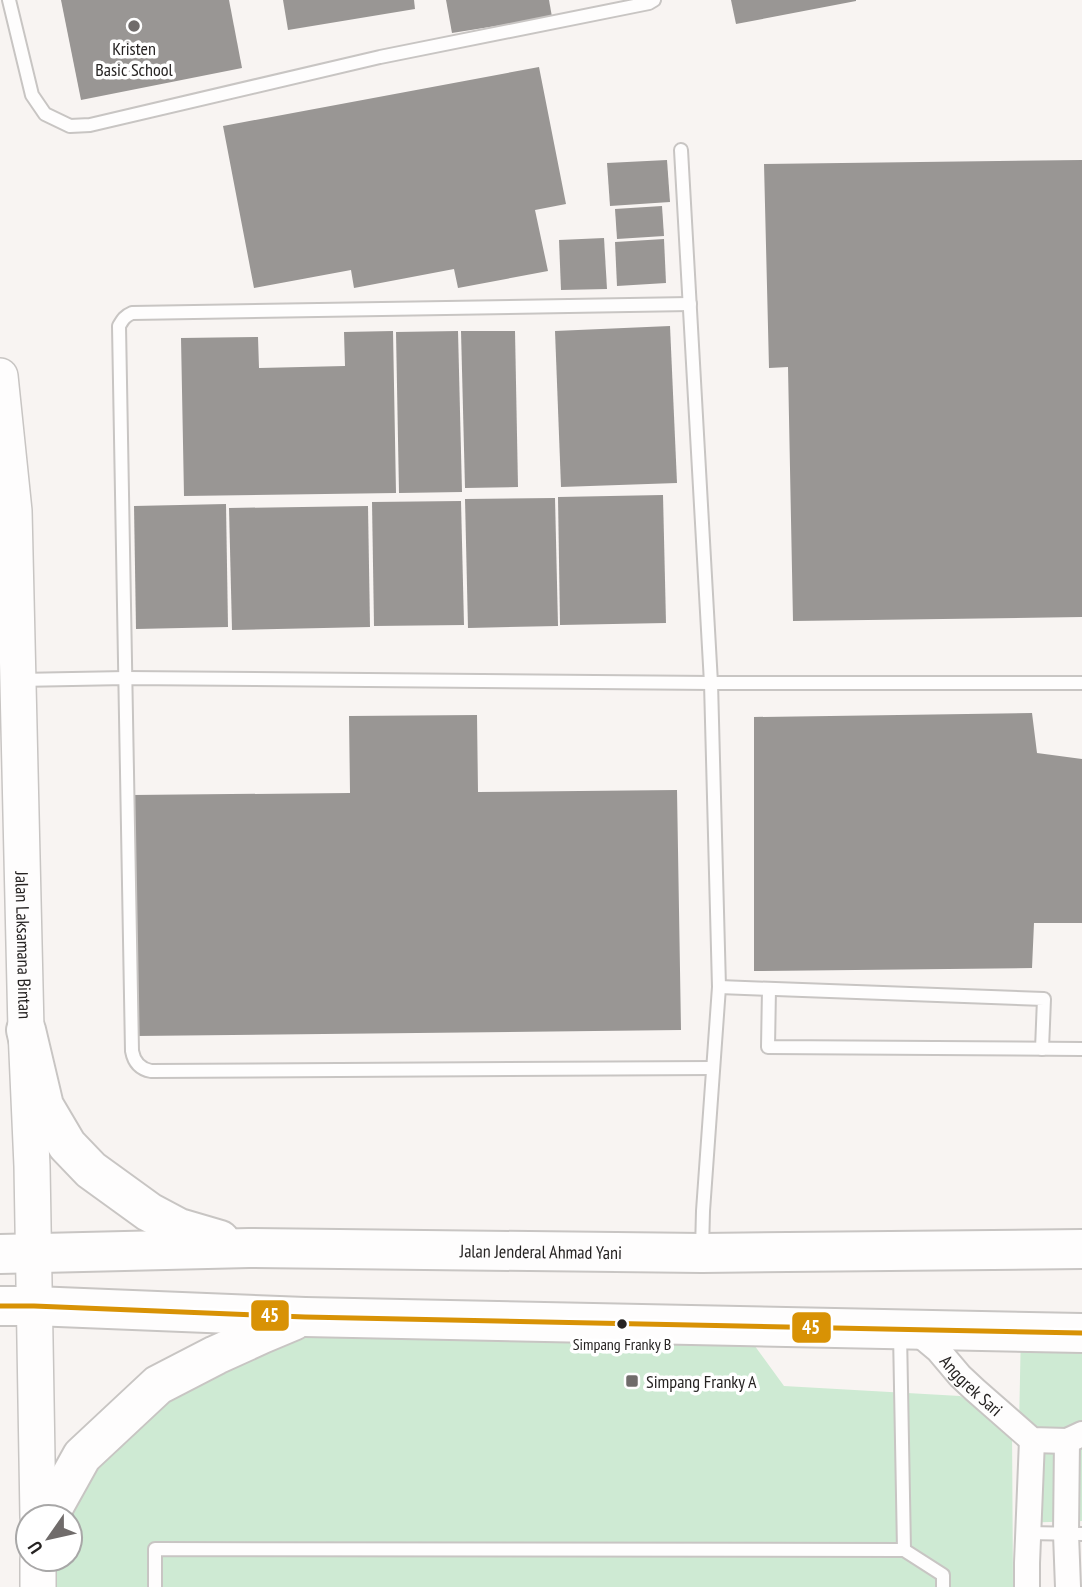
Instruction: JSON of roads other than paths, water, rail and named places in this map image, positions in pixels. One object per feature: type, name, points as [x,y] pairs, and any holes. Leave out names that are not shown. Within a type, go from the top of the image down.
[{"type":"highway","points":[[26,1030],[44,1106],[67,1145],[91,1170],[149,1212],[179,1228],[249,1248]]},
{"type":"highway","name":"Jalan Jenderal Ahmad Yani","points":[[17,1254],[249,1248],[702,1253],[1082,1249]]},
{"type":"highway","points":[[17,1306],[305,1317],[1082,1333]]},
{"type":"highway","points":[[56,1503],[82,1456],[158,1385],[216,1355],[305,1317]]},
{"type":"main road","name":"Jalan Laksamana Bintan","points":[[0,376],[18,680],[32,1166],[17,1254],[17,1306],[37,1503]]},
{"type":"street","name":"Anggrek Sari","points":[[907,1330],[938,1350],[975,1391],[1032,1440]]},
{"type":"street","points":[[1027,1587],[1032,1440],[1074,1437],[1074,1534],[1068,1587]]},
{"type":"lane","points":[[9,0],[32,95],[45,114],[70,126],[90,125],[380,57],[654,0]]},
{"type":"lane","points":[[681,150],[711,683],[719,987],[702,1253]]},
{"type":"lane","points":[[690,304],[127,315],[119,326],[132,1051],[137,1063],[144,1070],[713,1068]]},
{"type":"lane","points":[[18,680],[126,678],[1082,683]]},
{"type":"lane","points":[[719,987],[1044,999],[1042,1049]]},
{"type":"lane","points":[[769,989],[768,1047],[1082,1049]]},
{"type":"lane","points":[[904,1550],[907,1330]]},
{"type":"lane","points":[[1028,1533],[1074,1534]]},
{"type":"lane","points":[[155,1587],[155,1549],[904,1550],[943,1575],[943,1587]]},
{"type":"place","name":"Kristen Basic School","points":[[134,26]]},
{"type":"place","name":"Simpang Franky B","points":[[622,1324]]},
{"type":"place","name":"Simpang Franky A","points":[[632,1381]]}]
